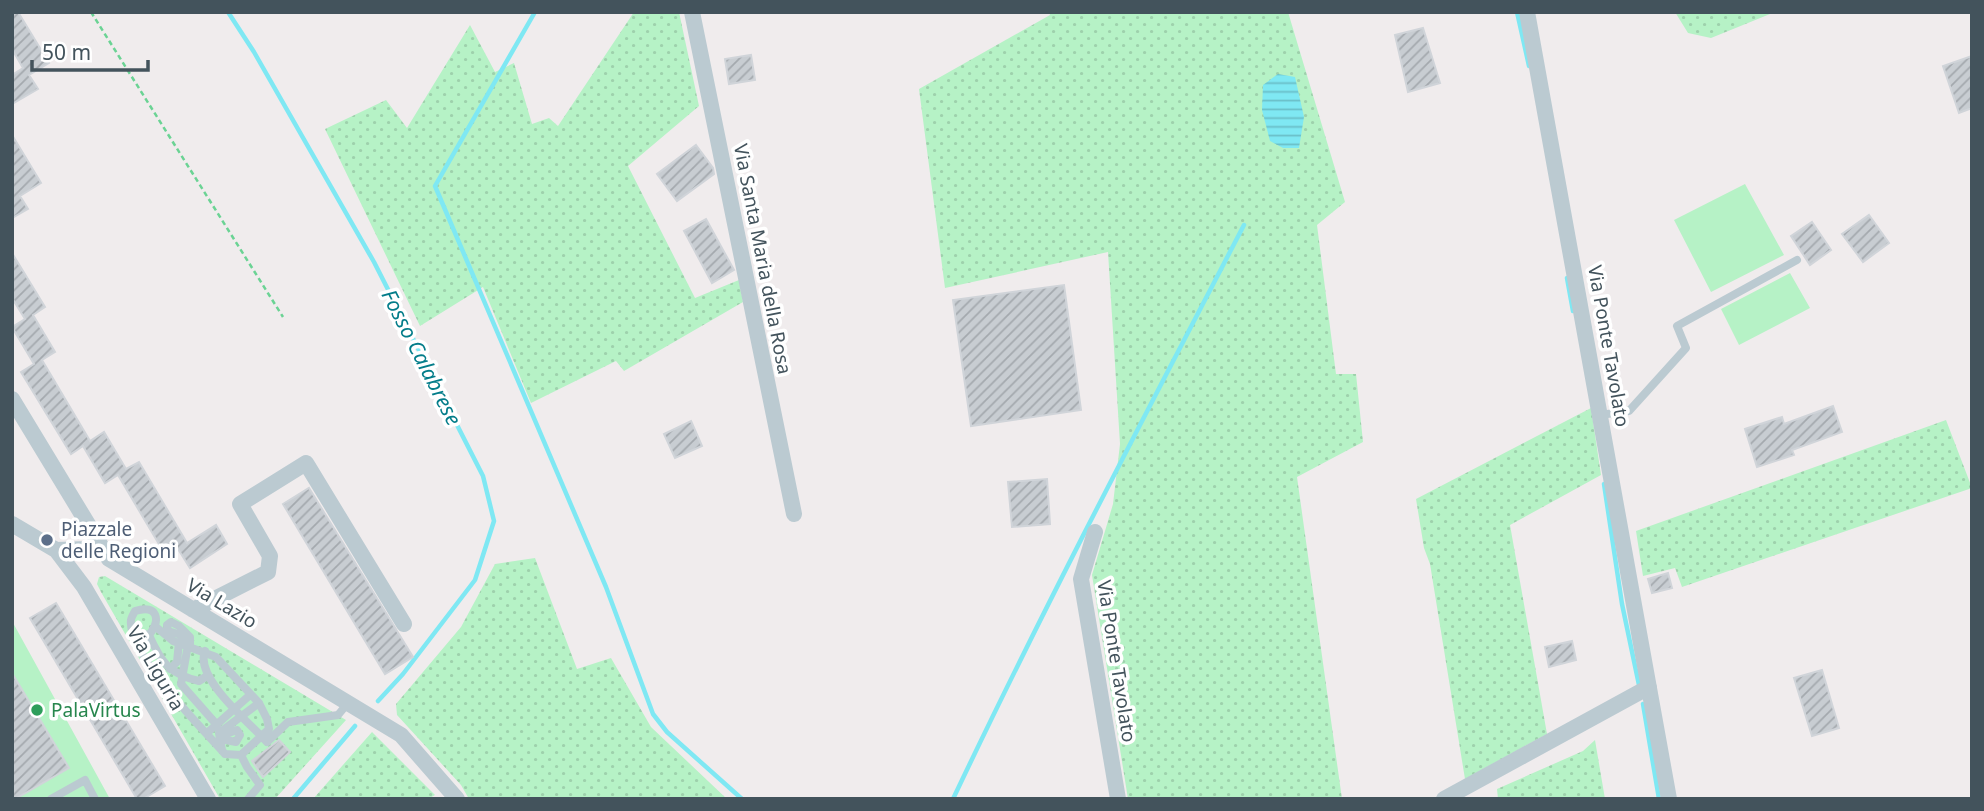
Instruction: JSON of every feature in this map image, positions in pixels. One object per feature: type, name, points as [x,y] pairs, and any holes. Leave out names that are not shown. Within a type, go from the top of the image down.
[{"type":"street","name":"Via Santa Maria della Rosa","points":[[692,12],[794,514]]},
{"type":"street","name":"Via Ponte Tavolato","points":[[1527,12],[1669,799]]},
{"type":"street","name":"Via Lazio","points":[[12,398],[93,545],[109,559],[401,735],[457,799]]},
{"type":"street","points":[[193,610],[268,572],[270,556],[240,504],[306,463],[404,624]]},
{"type":"street","points":[[12,524],[60,556],[93,545]]},
{"type":"street","name":"Via Ponte Tavolato","points":[[1095,532],[1081,579],[1118,799]]},
{"type":"street","name":"Via Liguria","points":[[60,556],[84,587],[208,799]]},
{"type":"street","points":[[1444,799],[1649,687]]},
{"type":"lane","points":[[1600,415],[1629,411],[1686,348],[1677,326],[1797,260]]},
{"type":"lane","points":[[132,632],[150,633],[216,657],[259,703],[267,719],[268,729],[242,755],[225,754],[159,679],[139,649],[132,632],[130,619],[135,611],[145,608],[152,611],[157,618],[150,633],[139,649]]},
{"type":"lane","points":[[150,633],[158,654],[170,669],[183,677],[199,681],[207,676]]},
{"type":"lane","points":[[170,669],[177,662],[183,644]]},
{"type":"lane","points":[[183,644],[181,684],[220,730],[222,750]]},
{"type":"lane","points":[[205,651],[202,658],[207,676],[267,743],[288,722],[338,715],[348,703]]},
{"type":"lane","points":[[207,733],[220,730],[250,695]]},
{"type":"lane","points":[[237,712],[259,703]]},
{"type":"lane","points":[[242,755],[260,785],[248,799]]},
{"type":"lane","points":[[51,799],[85,780],[95,799]]},
{"type":"path","points":[[91,12],[283,317]]},
{"type":"green space","points":[[634,12],[679,12],[699,106],[628,166],[695,298],[739,280],[743,302],[624,371],[616,361],[531,403],[483,287],[420,326],[325,129],[386,100],[407,128],[470,25],[495,72],[514,63],[532,124],[549,118],[558,126]]},
{"type":"green space","points":[[1049,12],[1288,12],[1345,202],[1317,225],[1336,374],[1356,374],[1363,442],[1297,477],[1342,799],[1128,799],[1092,575],[1113,504],[1120,444],[1108,252],[945,288],[919,89],[1050,15]]},
{"type":"green space","points":[[1675,12],[1775,12],[1711,38],[1688,33]]},
{"type":"green space","points":[[1745,184],[1784,255],[1711,292],[1674,220]]},
{"type":"green space","points":[[1790,273],[1810,308],[1739,345],[1721,309]]},
{"type":"green space","points":[[1591,408],[1601,475],[1510,525],[1547,734],[1465,779],[1430,564],[1424,548],[1416,499]]},
{"type":"green space","points":[[1946,420],[1972,488],[1682,587],[1675,568],[1643,576],[1636,531]]},
{"type":"green space","points":[[535,558],[577,669],[611,658],[651,727],[727,799],[469,799],[461,785],[397,715],[396,704],[461,627],[495,564]]},
{"type":"green space","points":[[105,576],[346,720],[275,799],[220,799],[101,592],[97,584],[99,577]]},
{"type":"green space","name":"PalaVirtus","points":[[12,621],[110,799],[12,799]]},
{"type":"green space","points":[[372,732],[435,795],[428,799],[313,799]]},
{"type":"green space","points":[[1595,740],[1605,799],[1498,799],[1497,789],[1583,751]]},
{"type":"water","points":[[1278,74],[1295,77],[1304,117],[1299,148],[1283,148],[1270,141],[1262,110],[1263,85]]},
{"type":"building","points":[[12,12],[18,12],[49,63],[29,75],[38,89],[12,104],[12,75],[23,68],[12,49]]},
{"type":"building","points":[[1423,28],[1440,83],[1408,92],[1395,35]]},
{"type":"building","points":[[751,55],[755,80],[729,84],[725,59]]},
{"type":"building","points":[[1972,56],[1972,108],[1959,113],[1943,66]]},
{"type":"building","points":[[12,135],[41,183],[20,196],[28,209],[12,218]]},
{"type":"building","points":[[696,145],[713,168],[714,174],[677,201],[657,174]]},
{"type":"building","points":[[1869,215],[1889,243],[1863,262],[1842,234]]},
{"type":"building","points":[[706,219],[734,270],[712,283],[684,231]]},
{"type":"building","points":[[1812,222],[1831,250],[1810,265],[1791,236]]},
{"type":"building","points":[[12,253],[45,307],[33,315],[55,352],[42,360],[90,441],[104,432],[126,469],[139,462],[187,543],[216,525],[227,544],[190,568],[178,549],[166,556],[118,475],[105,483],[83,446],[71,454],[21,372],[34,364],[12,327],[25,319],[12,298]]},
{"type":"building","points":[[1064,285],[1081,410],[971,426],[953,300]]},
{"type":"building","points":[[1833,406],[1842,432],[1792,450],[1794,455],[1757,467],[1745,429],[1782,417],[1784,424]]},
{"type":"building","points":[[691,421],[702,446],[675,458],[664,434]]},
{"type":"building","points":[[1047,479],[1050,524],[1012,527],[1008,482]]},
{"type":"building","points":[[309,488],[413,657],[385,674],[283,504]]},
{"type":"building","points":[[1668,573],[1672,588],[1652,593],[1648,579]]},
{"type":"building","points":[[56,603],[165,786],[143,799],[137,799],[30,618]]},
{"type":"building","points":[[1572,641],[1576,660],[1549,667],[1545,647]]},
{"type":"building","points":[[1822,670],[1839,728],[1812,736],[1794,678]]},
{"type":"building","points":[[12,673],[69,768],[15,799],[12,799]]},
{"type":"building","points":[[279,740],[290,752],[263,777],[252,761]]},
{"type":"waterway","name":"Fosso Calabrese","points":[[228,12],[254,52],[374,262],[483,476],[494,521],[475,580],[403,674],[378,701]]},
{"type":"waterway","points":[[535,12],[435,186],[606,587],[653,714],[667,732],[742,799]]},
{"type":"waterway","points":[[1517,12],[1529,66]]},
{"type":"waterway","points":[[953,799],[1059,582],[1244,225]]},
{"type":"waterway","points":[[1567,278],[1573,311]]},
{"type":"waterway","points":[[1604,484],[1622,604],[1639,685]]},
{"type":"waterway","points":[[1643,704],[1659,799]]},
{"type":"waterway","name":"Fosso Calabrese","points":[[293,799],[355,726]]},
{"type":"place","name":"Piazzale delle Regioni","points":[[47,540]]},
{"type":"place","name":"PalaVirtus","points":[[37,710]]}]
